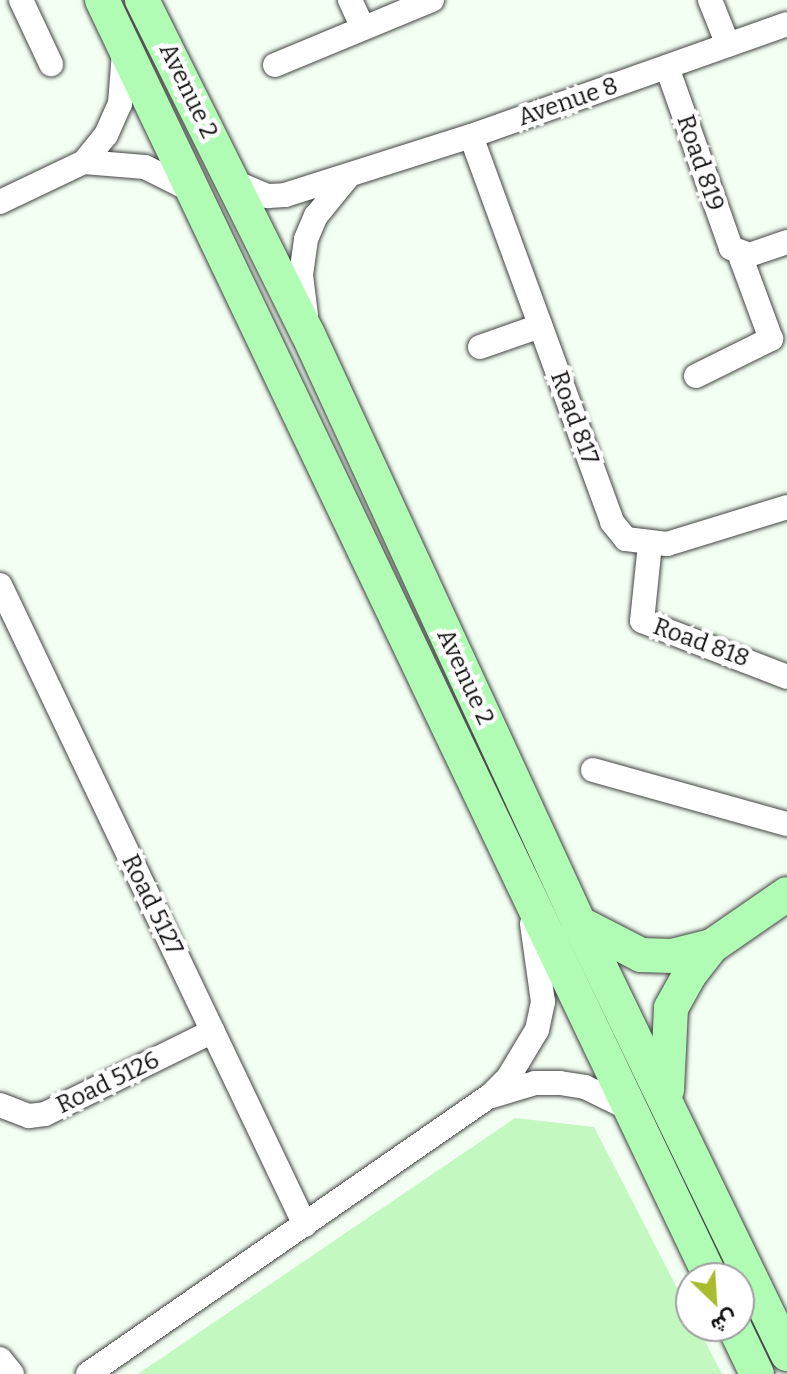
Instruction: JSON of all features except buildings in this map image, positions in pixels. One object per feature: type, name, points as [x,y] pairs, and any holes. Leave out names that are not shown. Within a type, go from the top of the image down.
[{"type":"main road","name":"Avenue 2","points":[[102,0],[199,194],[703,1262]]},
{"type":"main road","name":"Avenue 2","points":[[142,0],[308,334],[579,923],[667,1099],[787,1354]]},
{"type":"main road","points":[[579,923],[641,955],[672,956],[712,946],[787,894]]},
{"type":"main road","points":[[667,1099],[671,1008],[712,946]]},
{"type":"main road","points":[[742,1342],[757,1374]]},
{"type":"street","points":[[21,0],[51,64]]},
{"type":"street","points":[[350,0],[363,28]]},
{"type":"street","points":[[275,65],[432,0]]},
{"type":"street","points":[[710,0],[728,45]]},
{"type":"street","name":"Avenue 8","points":[[232,181],[268,196],[285,195],[349,177],[787,24]]},
{"type":"street","points":[[0,202],[84,162],[106,135],[120,104],[126,71],[123,37]]},
{"type":"street","name":"Road 819","points":[[667,67],[726,238],[740,255],[771,339],[696,376]]},
{"type":"street","name":"Road 817","points":[[471,136],[612,522],[626,539],[650,544]]},
{"type":"street","points":[[84,162],[145,167],[199,194]]},
{"type":"street","points":[[308,334],[301,275],[306,239],[316,216],[349,177]]},
{"type":"street","points":[[740,255],[787,242]]},
{"type":"street","points":[[480,347],[540,326]]},
{"type":"street","points":[[650,544],[787,507]]},
{"type":"street","name":"Road 818","points":[[650,544],[642,621],[787,677]]},
{"type":"street","name":"Road 5127","points":[[0,585],[305,1225]]},
{"type":"street","points":[[593,770],[787,824]]},
{"type":"street","points":[[88,1374],[490,1096],[525,1056],[543,1002],[523,883]]},
{"type":"street","name":"Road 5126","points":[[0,1105],[29,1116],[45,1114],[213,1031]]},
{"type":"street","points":[[490,1096],[535,1083],[560,1083],[609,1096],[630,1109]]},
{"type":"street","points":[[0,1359],[12,1374]]},
{"type":"sand","points":[[515,1118],[594,1127],[675,1284],[675,1342],[705,1342],[722,1374],[138,1374]]}]
